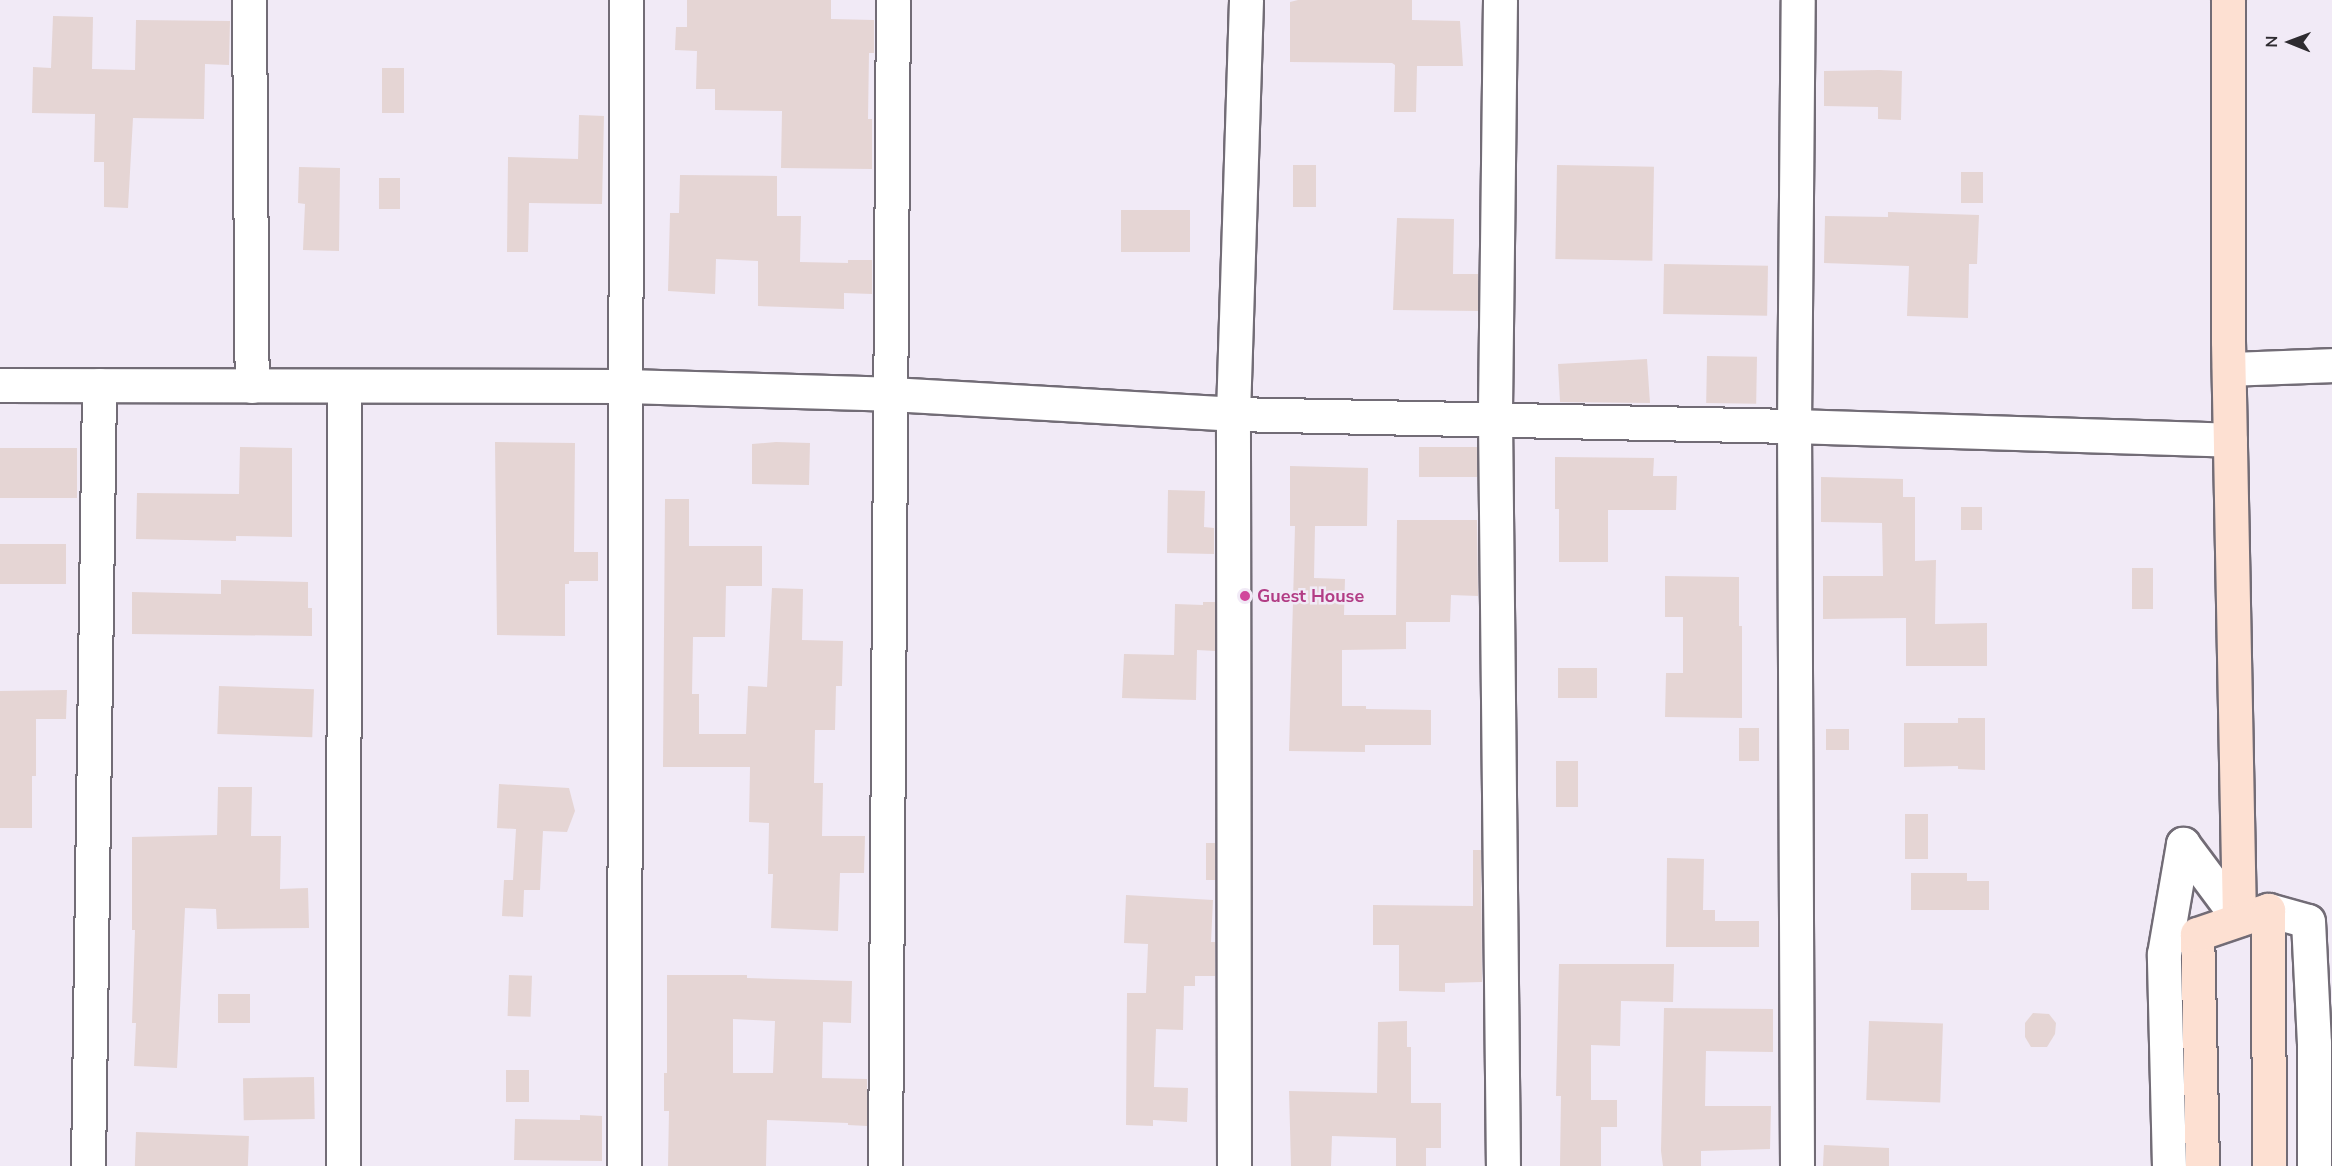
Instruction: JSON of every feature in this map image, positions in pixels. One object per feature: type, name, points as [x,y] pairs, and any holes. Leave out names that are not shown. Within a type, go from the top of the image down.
[{"type":"main road","points":[[2228,0],[2230,440],[2269,1166]]},
{"type":"main road","points":[[2202,1166],[2197,934],[2254,915]]},
{"type":"street","points":[[249,0],[252,386]]},
{"type":"street","points":[[624,1166],[626,0]]},
{"type":"street","points":[[885,1166],[893,0]]},
{"type":"street","points":[[1234,1166],[1233,414],[1246,0]]},
{"type":"street","points":[[1500,0],[1495,418],[1503,1166]]},
{"type":"street","points":[[1797,1166],[1794,426],[1798,0]]},
{"type":"street","points":[[2229,369],[2332,365]]},
{"type":"street","points":[[0,385],[626,386],[890,394],[1233,414],[1495,418],[2230,440]]},
{"type":"street","points":[[88,1166],[99,385]]},
{"type":"street","points":[[343,1166],[344,387]]},
{"type":"street","points":[[2169,1166],[2164,954],[2183,844],[2254,915],[2308,921],[2323,1044],[2314,1166]]},
{"type":"building","points":[[687,0],[831,0],[831,19],[874,20],[874,53],[869,53],[868,119],[872,119],[872,169],[781,168],[782,111],[715,110],[715,89],[696,89],[697,51],[675,50],[676,27],[687,27]]},
{"type":"building","points":[[1298,0],[1412,0],[1412,20],[1460,21],[1463,66],[1417,66],[1416,112],[1394,112],[1395,65],[1392,63],[1290,62],[1290,2]]},
{"type":"building","points":[[53,16],[93,17],[92,69],[135,70],[136,20],[230,21],[229,65],[205,64],[204,119],[133,118],[128,208],[104,207],[104,162],[94,162],[95,114],[32,113],[33,67],[51,68]]},
{"type":"building","points":[[382,68],[404,68],[404,113],[382,113]]},
{"type":"building","points":[[1824,71],[1902,71],[1901,120],[1878,119],[1878,107],[1824,106]]},
{"type":"building","points":[[579,115],[604,116],[602,204],[529,203],[528,252],[507,252],[508,157],[578,159]]},
{"type":"building","points":[[1293,165],[1316,165],[1316,207],[1293,207]]},
{"type":"building","points":[[1557,165],[1654,167],[1652,261],[1555,259]]},
{"type":"building","points":[[299,167],[340,168],[339,251],[303,250],[305,204],[298,203]]},
{"type":"building","points":[[1961,172],[1983,172],[1983,203],[1961,203]]},
{"type":"building","points":[[680,175],[777,176],[777,216],[801,216],[800,262],[848,263],[848,260],[872,260],[872,294],[844,293],[844,309],[758,306],[758,261],[716,259],[715,294],[668,291],[670,213],[679,213]]},
{"type":"building","points":[[379,178],[400,178],[400,209],[379,209]]},
{"type":"building","points":[[1121,210],[1190,210],[1190,252],[1121,252]]},
{"type":"building","points":[[1888,212],[1979,215],[1977,264],[1969,264],[1968,318],[1907,316],[1909,266],[1824,263],[1825,216],[1888,217]]},
{"type":"building","points":[[1397,218],[1454,219],[1453,274],[1478,274],[1478,311],[1393,310]]},
{"type":"building","points":[[1664,264],[1768,266],[1767,316],[1663,314]]},
{"type":"building","points":[[1707,356],[1757,357],[1756,404],[1706,403]]},
{"type":"building","points":[[1647,359],[1650,403],[1560,402],[1558,364]]},
{"type":"building","points":[[495,442],[575,443],[574,552],[598,552],[598,581],[569,581],[569,584],[565,584],[565,636],[497,635]]},
{"type":"building","points":[[810,443],[809,485],[752,484],[752,444]]},
{"type":"building","points":[[240,447],[292,448],[292,537],[236,536],[236,541],[136,539],[137,493],[239,494]]},
{"type":"building","points":[[1419,447],[1477,447],[1477,477],[1419,477]]},
{"type":"building","points":[[0,448],[77,448],[77,498],[0,498]]},
{"type":"building","points":[[1555,457],[1654,458],[1653,476],[1677,476],[1676,510],[1608,510],[1608,562],[1559,562],[1559,509],[1555,509]]},
{"type":"building","points":[[1290,466],[1368,468],[1367,526],[1315,526],[1314,578],[1345,579],[1344,615],[1396,615],[1397,520],[1477,520],[1478,596],[1451,595],[1450,622],[1406,622],[1406,649],[1342,650],[1342,706],[1366,706],[1366,709],[1431,710],[1431,745],[1365,745],[1365,752],[1289,751],[1295,526],[1290,526]]},
{"type":"building","points":[[1821,477],[1903,479],[1903,497],[1915,497],[1915,561],[1936,560],[1935,624],[1987,623],[1987,666],[1906,666],[1906,618],[1823,619],[1823,576],[1883,576],[1882,523],[1821,522]]},
{"type":"building","points":[[1168,490],[1205,491],[1204,527],[1214,528],[1214,554],[1167,553]]},
{"type":"building","points":[[665,499],[689,499],[689,546],[762,546],[762,586],[726,586],[725,637],[693,637],[692,694],[699,694],[699,734],[746,734],[748,686],[767,687],[772,588],[803,589],[802,640],[843,641],[842,686],[836,686],[835,730],[815,730],[814,783],[823,783],[822,836],[865,836],[864,873],[840,873],[838,931],[771,928],[773,874],[768,874],[769,823],[749,822],[750,767],[663,767]]},
{"type":"building","points":[[1961,507],[1982,507],[1982,530],[1961,530]]},
{"type":"building","points":[[0,544],[66,544],[66,584],[0,584]]},
{"type":"building","points":[[2132,568],[2153,568],[2153,609],[2132,609]]},
{"type":"building","points":[[1665,576],[1739,577],[1739,626],[1742,626],[1742,718],[1665,717],[1666,673],[1683,673],[1683,617],[1665,617]]},
{"type":"building","points":[[221,580],[308,582],[308,608],[312,608],[312,636],[132,634],[132,592],[221,594]]},
{"type":"building","points":[[1203,602],[1215,602],[1215,651],[1197,650],[1196,700],[1122,698],[1124,654],[1174,655],[1175,604],[1203,605]]},
{"type":"building","points":[[1558,668],[1597,668],[1597,698],[1558,698]]},
{"type":"building","points":[[219,686],[314,689],[312,737],[217,734]]},
{"type":"building","points":[[67,690],[66,719],[36,719],[36,776],[32,776],[32,828],[0,828],[0,691]]},
{"type":"building","points":[[1958,718],[1985,718],[1985,770],[1958,769],[1958,766],[1904,767],[1904,723],[1958,723]]},
{"type":"building","points":[[1739,728],[1759,728],[1759,761],[1739,761]]},
{"type":"building","points":[[1826,729],[1849,729],[1849,750],[1826,750]]},
{"type":"building","points":[[1556,761],[1578,761],[1578,807],[1556,807]]},
{"type":"building","points":[[499,784],[569,788],[575,811],[567,832],[543,831],[540,890],[524,890],[523,917],[502,916],[504,880],[513,880],[516,829],[497,828]]},
{"type":"building","points":[[218,787],[252,787],[251,836],[281,836],[280,889],[308,888],[309,928],[217,929],[216,909],[185,908],[177,1068],[134,1066],[136,1023],[132,1023],[135,930],[132,930],[132,837],[217,835]]},
{"type":"building","points":[[1905,814],[1928,814],[1928,859],[1905,859]]},
{"type":"building","points":[[1206,843],[1215,843],[1215,880],[1206,880]]},
{"type":"building","points":[[1473,850],[1481,850],[1482,982],[1445,983],[1445,992],[1399,991],[1399,945],[1373,945],[1373,905],[1473,906]]},
{"type":"building","points":[[1667,858],[1704,859],[1703,910],[1715,910],[1715,921],[1759,921],[1759,947],[1666,947]]},
{"type":"building","points":[[1911,873],[1967,873],[1967,881],[1989,881],[1989,910],[1911,910]]},
{"type":"building","points":[[1126,895],[1213,900],[1211,942],[1215,942],[1215,976],[1195,976],[1195,986],[1184,986],[1183,1030],[1156,1029],[1154,1087],[1188,1088],[1187,1122],[1153,1120],[1153,1126],[1126,1125],[1127,993],[1146,993],[1148,944],[1124,943]]},
{"type":"building","points":[[1559,964],[1674,964],[1673,1002],[1621,1001],[1620,1046],[1591,1045],[1591,1100],[1617,1100],[1617,1127],[1601,1127],[1601,1166],[1560,1166],[1561,1096],[1556,1096]]},
{"type":"building","points":[[509,975],[532,976],[531,1017],[508,1016]]},
{"type":"building","points":[[667,975],[747,975],[747,978],[852,981],[851,1023],[823,1022],[822,1078],[867,1079],[867,1126],[848,1125],[848,1123],[767,1120],[766,1166],[668,1166],[669,1111],[664,1111],[664,1073],[667,1073]],"holes":[[[733,1019],[775,1021],[773,1073],[733,1073]]]},
{"type":"building","points":[[218,994],[250,994],[250,1023],[218,1023]]},
{"type":"building","points":[[1664,1008],[1773,1009],[1773,1052],[1706,1051],[1705,1106],[1771,1106],[1770,1149],[1701,1151],[1701,1166],[1663,1166],[1661,1151]]},
{"type":"building","points":[[2033,1013],[2049,1014],[2056,1023],[2055,1034],[2047,1047],[2031,1047],[2025,1037],[2025,1023]]},
{"type":"building","points":[[1407,1021],[1407,1047],[1411,1047],[1411,1103],[1441,1103],[1441,1148],[1426,1148],[1426,1166],[1396,1166],[1396,1138],[1332,1136],[1331,1166],[1291,1166],[1289,1091],[1377,1093],[1378,1022]]},
{"type":"building","points":[[1869,1021],[1943,1024],[1940,1103],[1866,1100]]},
{"type":"building","points":[[506,1070],[529,1070],[529,1102],[506,1102]]},
{"type":"building","points":[[314,1077],[315,1119],[244,1120],[243,1078]]},
{"type":"building","points":[[580,1115],[602,1116],[602,1161],[514,1160],[515,1119],[580,1120]]},
{"type":"building","points":[[136,1132],[249,1136],[248,1166],[135,1166]]},
{"type":"building","points":[[1824,1145],[1889,1148],[1889,1166],[1823,1166]]},
{"type":"place","name":"Guest House","points":[[1245,596]]}]
